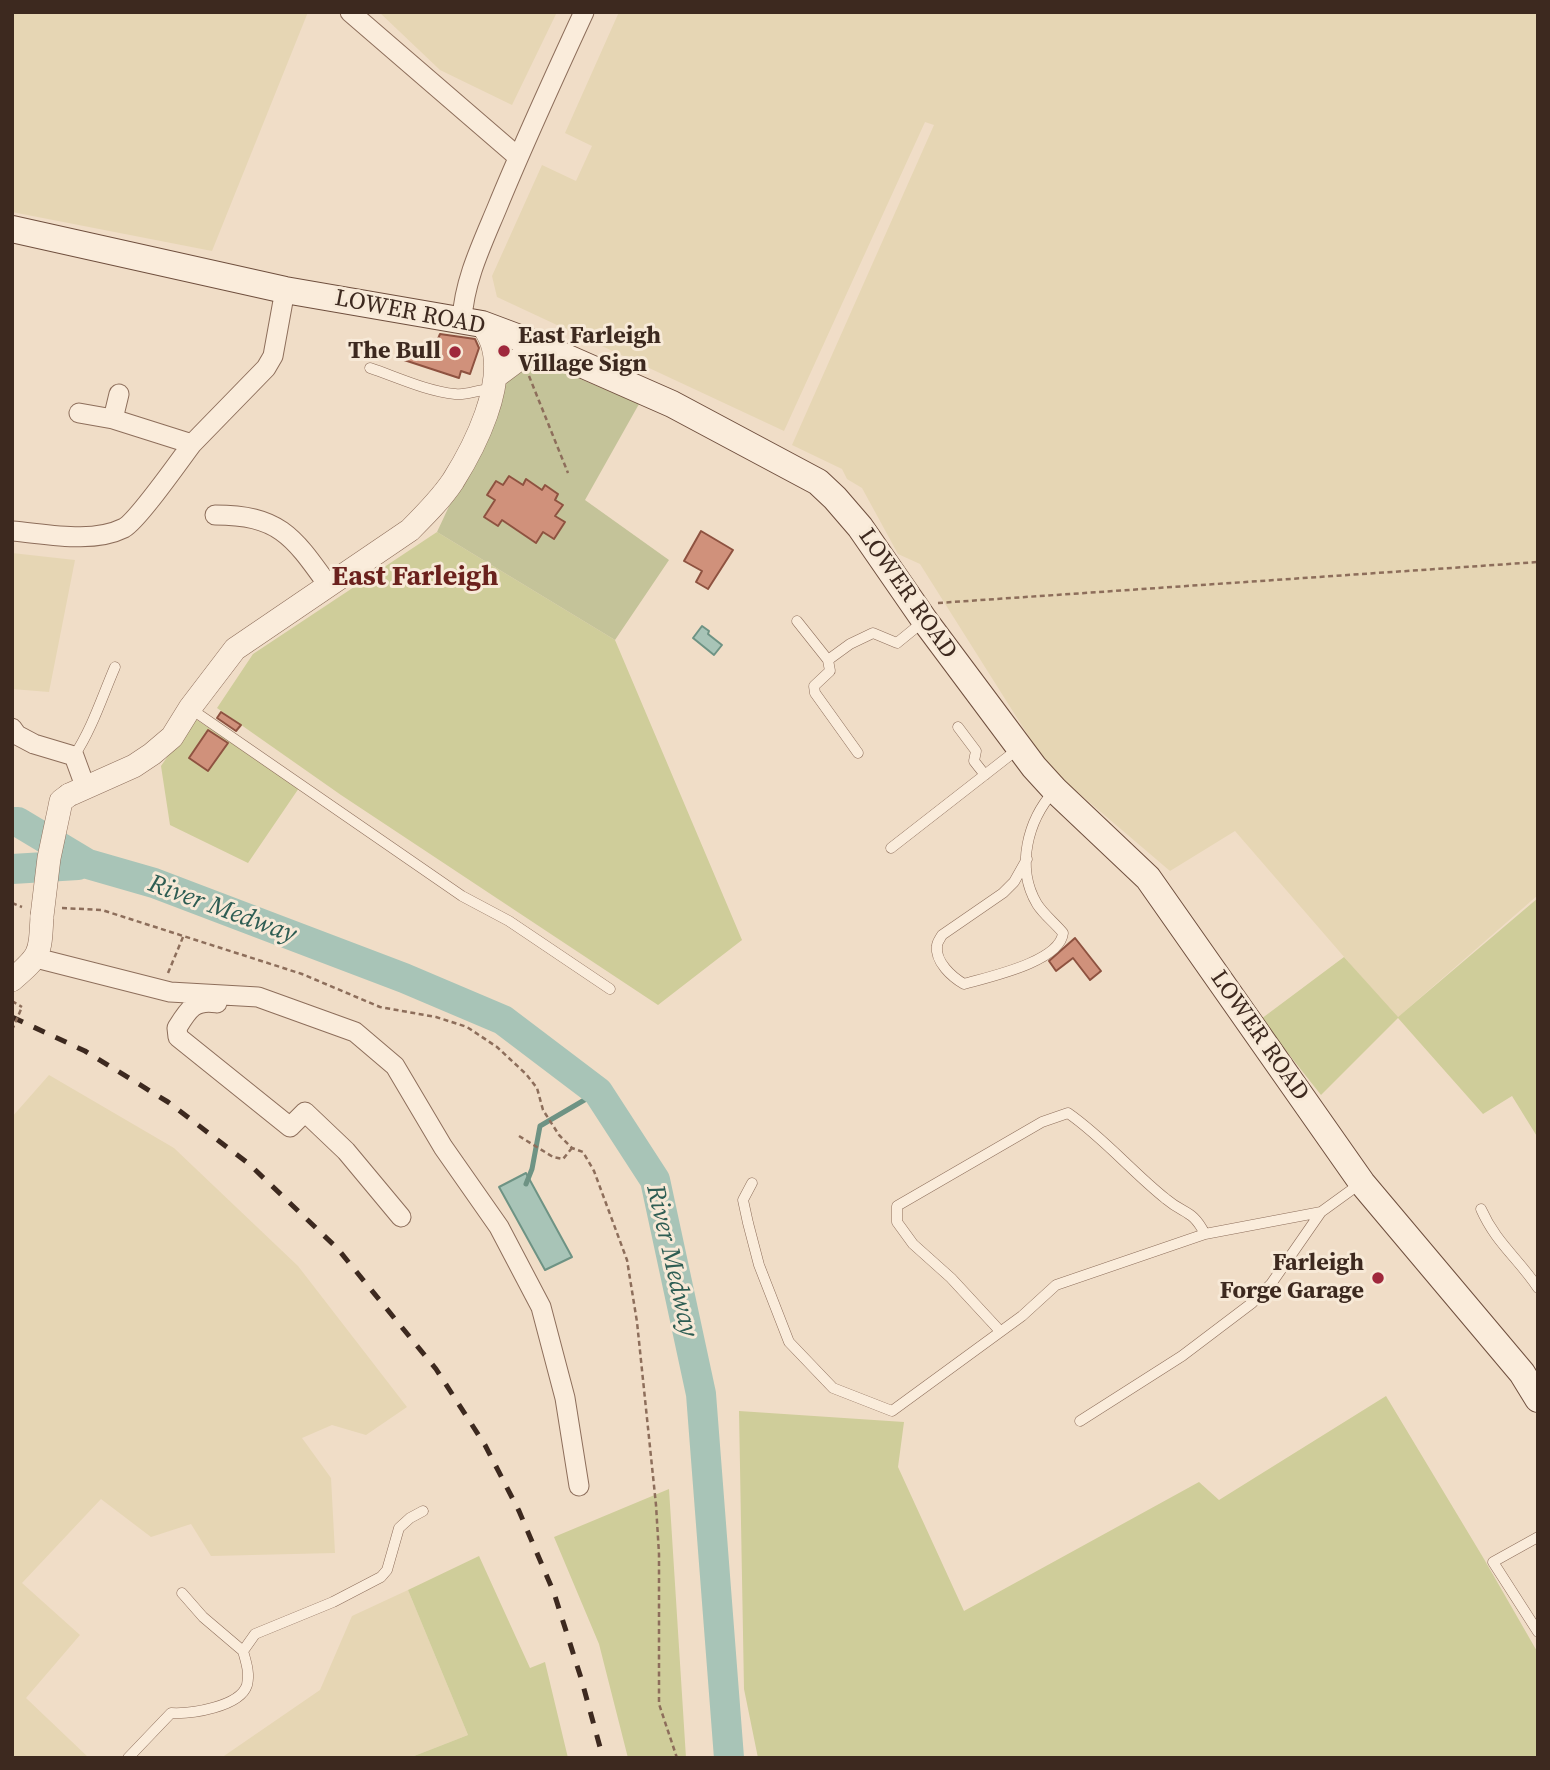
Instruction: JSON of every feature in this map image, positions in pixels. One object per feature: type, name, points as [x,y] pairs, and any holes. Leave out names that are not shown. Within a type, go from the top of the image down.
[{"type":"main road","name":"LOWER ROAD","points":[[12,229],[285,290],[472,322],[529,351],[672,404],[818,482],[860,527],[1018,748],[1055,790],[1149,878],[1362,1183],[1530,1369],[1538,1399]]},
{"type":"street","points":[[350,12],[517,157]]},
{"type":"street","points":[[12,980],[36,958],[40,949],[39,911],[61,801],[134,766],[152,754],[172,737],[190,708],[235,649],[410,530],[452,482],[478,433],[494,384],[492,344],[472,322],[463,301],[475,259],[517,157],[584,12]]},
{"type":"street","points":[[12,531],[72,536],[103,535],[126,527],[192,444],[266,368],[273,356],[285,290]]},
{"type":"street","points":[[494,384],[529,351]]},
{"type":"street","points":[[113,419],[119,394]]},
{"type":"street","points":[[79,413],[113,419],[192,444]]},
{"type":"street","points":[[215,514],[242,507],[260,520],[281,529],[303,550],[328,585]]},
{"type":"street","points":[[12,728],[17,736],[34,744],[74,756],[77,791]]},
{"type":"street","points":[[36,958],[163,990],[258,998],[355,1032],[395,1066],[443,1147],[499,1227],[541,1307],[565,1398],[579,1486]]},
{"type":"street","points":[[258,998],[254,1011],[204,1001],[194,1006],[177,1028],[178,1037],[290,1128],[305,1112],[346,1151],[401,1217]]},
{"type":"lane","points":[[370,368],[451,394],[467,396],[494,384]]},
{"type":"lane","points":[[828,660],[850,644],[873,633],[897,643],[919,613]]},
{"type":"lane","points":[[797,621],[828,660],[830,671],[814,687],[815,693],[858,753]]},
{"type":"lane","points":[[74,756],[87,737],[115,667]]},
{"type":"lane","points":[[190,708],[462,896],[509,921],[610,989]]},
{"type":"lane","points":[[958,727],[976,751],[974,761],[985,775]]},
{"type":"lane","points":[[891,848],[1018,748]]},
{"type":"lane","points":[[1027,859],[1003,893],[942,935],[937,946],[939,958],[952,977],[964,984],[1030,964],[1055,948],[1062,940],[1063,933],[1035,901],[1028,877],[1027,859],[1032,823],[1055,790]]},
{"type":"lane","points":[[1000,1331],[951,1278],[913,1244],[897,1222],[897,1206],[1042,1122],[1068,1113],[1090,1128],[1168,1201],[1197,1218],[1205,1234]]},
{"type":"lane","points":[[752,1183],[743,1200],[748,1223],[759,1265],[789,1342],[833,1388],[892,1410],[1000,1331],[1056,1285],[1205,1234],[1321,1212]]},
{"type":"lane","points":[[1080,1421],[1182,1356],[1252,1303],[1271,1284],[1321,1212],[1362,1183]]},
{"type":"lane","points":[[1481,1209],[1500,1243],[1538,1288]]},
{"type":"lane","points":[[243,1651],[255,1634],[333,1602],[381,1577],[387,1570],[400,1528],[423,1511]]},
{"type":"lane","points":[[1538,1537],[1493,1562],[1538,1632]]},
{"type":"lane","points":[[128,1758],[171,1713],[184,1714],[229,1703],[247,1686],[248,1672],[243,1651],[203,1617],[182,1593]]},
{"type":"path","points":[[529,351],[568,473]]},
{"type":"path","points":[[919,613],[1538,562]]},
{"type":"path","points":[[12,903],[39,911],[102,910],[321,981],[380,1007],[436,1017],[467,1027],[497,1047],[537,1088],[543,1110],[559,1135],[572,1148],[583,1152],[594,1171],[627,1260],[637,1322],[656,1505],[659,1554],[659,1704],[677,1758]]},
{"type":"path","points":[[163,990],[183,937]]},
{"type":"path","points":[[12,1001],[23,1007],[12,1030]]},
{"type":"path","points":[[519,1136],[553,1157],[563,1159],[572,1148]]},
{"type":"shaded area","points":[[12,12],[308,12],[212,251],[12,212]]},
{"type":"shaded area","points":[[379,12],[557,12],[512,105],[440,70]]},
{"type":"shaded area","points":[[619,12],[1538,12],[1538,895],[1397,1018],[1235,831],[1170,871],[1048,767],[920,564],[898,554],[862,488],[847,479],[842,469],[792,445],[934,125],[925,122],[784,431],[497,297],[492,276],[542,165],[576,181],[592,146],[565,133]]},
{"type":"shaded area","points":[[437,532],[615,640],[742,940],[658,1005],[341,795],[217,708],[253,654]]},
{"type":"shaded area","points":[[12,553],[75,560],[49,692],[12,689]]},
{"type":"shaded area","points":[[702,626],[722,645],[714,655],[693,638]]},
{"type":"shaded area","points":[[194,718],[299,788],[248,863],[170,825],[161,766]],"holes":[[[207,731],[227,745],[208,771],[189,758]]]},
{"type":"shaded area","points":[[1538,898],[1538,1138],[1512,1096],[1483,1114],[1398,1018],[1321,1095],[1261,1019],[1344,957],[1398,1017]]},
{"type":"shaded area","points":[[49,1075],[174,1148],[298,1266],[407,1407],[366,1435],[332,1425],[302,1438],[331,1478],[335,1553],[211,1556],[191,1524],[151,1537],[101,1499],[22,1583],[80,1635],[26,1698],[89,1758],[12,1758],[12,1117]]},
{"type":"shaded area","points":[[526,1173],[572,1257],[545,1270],[499,1187]]},
{"type":"shaded area","points":[[1386,1396],[1538,1653],[1538,1758],[758,1758],[744,1689],[739,1411],[904,1422],[898,1467],[964,1611],[1199,1482],[1219,1500]]},
{"type":"shaded area","points":[[669,1489],[686,1758],[628,1758],[599,1644],[554,1537]]},
{"type":"shaded area","points":[[479,1556],[530,1668],[545,1662],[568,1758],[409,1758],[468,1735],[408,1590]]},
{"type":"shaded area","points":[[408,1590],[468,1735],[409,1758],[221,1758],[320,1690],[352,1616]]},
{"type":"green space","points":[[534,359],[639,404],[585,500],[669,560],[615,640],[437,532],[514,367],[531,365]]},
{"type":"building","name":"The Bull","points":[[440,334],[475,339],[479,348],[470,374],[461,371],[459,378],[401,359],[404,348],[431,356]]},
{"type":"building","points":[[509,476],[523,485],[526,479],[542,490],[545,485],[558,494],[555,500],[563,505],[555,516],[565,522],[554,539],[543,532],[536,543],[502,520],[498,526],[484,517],[495,500],[487,495],[496,481],[503,485]]},
{"type":"building","points":[[701,531],[733,550],[708,589],[696,582],[702,571],[684,561]]},
{"type":"building","points":[[221,712],[241,725],[236,731],[217,718]]},
{"type":"building","points":[[208,730],[228,743],[208,771],[189,758]]},
{"type":"building","points":[[1075,938],[1101,971],[1090,980],[1073,958],[1056,971],[1049,961]]},
{"type":"waterway","name":"River Medway","points":[[12,822],[18,822],[88,864],[154,883],[404,978],[503,1020],[598,1092],[655,1180],[701,1394],[729,1758]]},
{"type":"waterway","points":[[12,869],[78,865]]},
{"type":"waterway","points":[[526,1184],[532,1169],[540,1126],[598,1092]]},
{"type":"railway","points":[[12,1017],[85,1051],[168,1102],[249,1164],[337,1248],[436,1369],[485,1445],[519,1511],[554,1593],[603,1758]]},
{"type":"place","name":"East Farleigh Village Sign","points":[[504,351]]},
{"type":"place","name":"The Bull","points":[[455,352]]},
{"type":"place","name":"Farleigh Forge Garage","points":[[1378,1278]]},
{"type":"district","name":"East Farleigh","points":[[415,578]]}]
